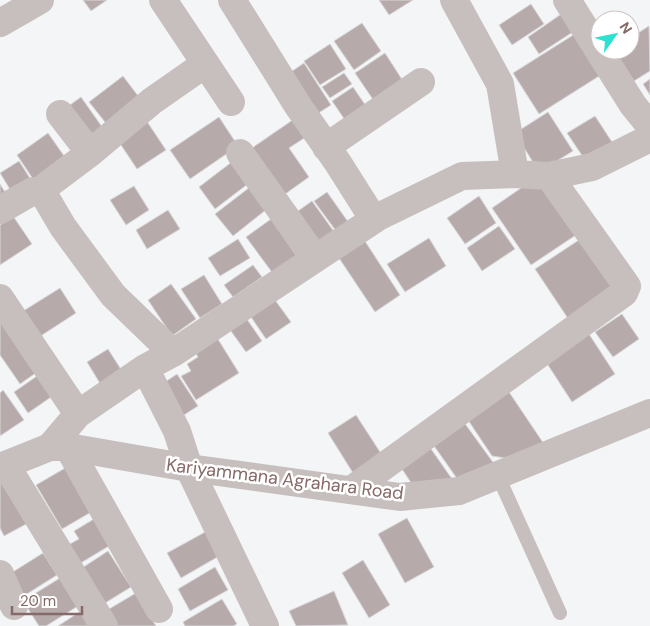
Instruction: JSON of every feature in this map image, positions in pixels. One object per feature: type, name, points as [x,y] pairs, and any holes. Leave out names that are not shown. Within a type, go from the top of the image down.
[{"type":"street","points":[[0,22],[40,0]]},
{"type":"street","points":[[163,0],[230,102]]},
{"type":"street","points":[[232,0],[298,106],[374,220]]},
{"type":"street","points":[[454,0],[500,84],[515,174]]},
{"type":"street","points":[[567,0],[633,105],[650,126]]},
{"type":"street","points":[[38,192],[152,101],[205,64]]},
{"type":"street","points":[[326,147],[421,82]]},
{"type":"street","points":[[60,114],[90,152]]},
{"type":"street","points":[[104,626],[3,466],[59,447],[78,414],[145,368],[173,353],[374,220],[462,176],[515,174],[549,176],[592,167],[650,138]]},
{"type":"street","points":[[240,153],[315,258]]},
{"type":"street","points":[[351,490],[627,290],[627,286],[549,176]]},
{"type":"street","points":[[0,210],[33,191],[43,193],[63,227],[113,294],[173,353]]},
{"type":"street","points":[[0,298],[78,414]]},
{"type":"street","points":[[145,368],[177,430],[189,468],[265,626]]},
{"type":"street","name":"Kariyammana Agrahara Road","points":[[59,447],[189,468],[400,497],[459,491],[650,412]]},
{"type":"street","points":[[59,447],[159,609]]},
{"type":"street","points":[[0,574],[14,606]]},
{"type":"lane","points":[[498,476],[560,612]]},
{"type":"building","points":[[83,0],[107,0],[91,11]]},
{"type":"building","points":[[379,0],[413,0],[389,15]]},
{"type":"building","points":[[531,4],[544,24],[512,45],[499,25]]},
{"type":"building","points":[[570,8],[582,26],[539,54],[528,37]]},
{"type":"building","points":[[362,23],[381,51],[354,70],[334,41]]},
{"type":"building","points":[[649,26],[650,71],[634,81],[620,60],[640,60],[640,32]]},
{"type":"building","points":[[578,32],[590,51],[590,60],[596,60],[604,73],[539,114],[513,73]]},
{"type":"building","points":[[330,44],[346,69],[320,85],[304,61]]},
{"type":"building","points":[[385,53],[403,81],[374,101],[355,73]]},
{"type":"building","points":[[304,63],[331,105],[312,117],[285,76]]},
{"type":"building","points":[[344,73],[352,84],[330,98],[322,87]]},
{"type":"building","points":[[123,76],[142,101],[109,127],[89,102]]},
{"type":"building","points":[[650,79],[650,95],[643,84]]},
{"type":"building","points":[[353,87],[366,106],[345,120],[332,101]]},
{"type":"building","points":[[81,97],[105,131],[87,144],[63,110]]},
{"type":"building","points":[[548,112],[573,151],[539,172],[515,133]]},
{"type":"building","points":[[595,116],[614,145],[587,163],[567,133]]},
{"type":"building","points":[[219,117],[238,146],[190,179],[170,150]]},
{"type":"building","points":[[297,117],[309,135],[289,148],[309,177],[281,197],[249,150]]},
{"type":"building","points":[[146,120],[166,150],[137,169],[117,139]]},
{"type":"building","points":[[48,133],[69,163],[37,185],[17,155]]},
{"type":"building","points":[[237,158],[253,180],[215,209],[199,187]]},
{"type":"building","points":[[19,161],[33,183],[14,196],[0,173]]},
{"type":"building","points":[[540,175],[579,233],[531,265],[492,208]]},
{"type":"building","points":[[0,184],[10,200],[0,206]]},
{"type":"building","points":[[134,186],[149,210],[126,225],[110,200]]},
{"type":"building","points":[[250,187],[267,209],[233,236],[215,214]]},
{"type":"building","points":[[327,192],[351,226],[339,235],[314,201]]},
{"type":"building","points":[[479,196],[496,223],[465,244],[447,218]]},
{"type":"building","points":[[312,201],[335,233],[313,248],[291,216]]},
{"type":"building","points":[[168,210],[180,229],[147,249],[136,230]]},
{"type":"building","points":[[13,216],[32,244],[0,265],[0,225]]},
{"type":"building","points":[[271,219],[298,258],[274,275],[246,237]]},
{"type":"building","points":[[499,226],[515,249],[482,271],[467,248]]},
{"type":"building","points":[[361,235],[400,295],[375,312],[335,252]]},
{"type":"building","points":[[585,236],[621,289],[571,323],[535,269]]},
{"type":"building","points":[[429,238],[446,266],[405,292],[387,264]]},
{"type":"building","points":[[238,239],[250,258],[220,276],[208,258]]},
{"type":"building","points":[[253,265],[262,277],[233,297],[224,285]]},
{"type":"building","points":[[204,275],[222,304],[200,318],[181,289]]},
{"type":"building","points":[[171,284],[196,319],[172,336],[148,300]]},
{"type":"building","points":[[60,288],[76,313],[36,339],[20,313]]},
{"type":"building","points":[[275,300],[291,322],[266,339],[251,317]]},
{"type":"building","points":[[0,313],[40,370],[20,384],[0,355]]},
{"type":"building","points":[[622,314],[639,339],[613,357],[595,332]]},
{"type":"building","points":[[244,315],[262,341],[246,352],[228,327]]},
{"type":"building","points":[[589,334],[615,374],[572,402],[546,362]]},
{"type":"building","points":[[216,336],[239,373],[196,400],[181,376],[191,371],[187,364],[198,357],[194,350]]},
{"type":"building","points":[[108,349],[122,371],[101,385],[87,362]]},
{"type":"building","points":[[40,374],[54,395],[28,413],[14,392]]},
{"type":"building","points":[[177,374],[198,406],[176,420],[156,388]]},
{"type":"building","points":[[507,389],[546,447],[525,461],[492,456],[466,417]]},
{"type":"building","points":[[3,390],[24,420],[0,436],[0,393]]},
{"type":"building","points":[[356,415],[382,455],[353,473],[328,433]]},
{"type":"building","points":[[463,421],[495,465],[463,487],[432,443]]},
{"type":"building","points":[[429,446],[452,479],[418,493],[400,466]]},
{"type":"building","points":[[67,467],[93,511],[62,529],[36,485]]},
{"type":"building","points":[[0,481],[30,522],[4,536],[0,528]]},
{"type":"building","points":[[407,518],[434,567],[405,583],[378,534]]},
{"type":"building","points":[[94,519],[109,546],[79,564],[68,545],[79,539],[74,531]]},
{"type":"building","points":[[207,531],[221,555],[181,578],[167,553]]},
{"type":"building","points":[[108,551],[131,587],[105,603],[82,568]]},
{"type":"building","points":[[43,553],[57,575],[22,597],[8,575]]},
{"type":"building","points":[[363,560],[390,605],[369,618],[342,573]]},
{"type":"building","points":[[215,567],[228,590],[190,611],[178,589]]},
{"type":"building","points":[[60,578],[78,606],[46,626],[39,626],[23,601]]},
{"type":"building","points":[[334,591],[348,625],[296,626],[289,611]]},
{"type":"building","points":[[136,593],[156,626],[113,626],[104,612]]},
{"type":"building","points":[[222,599],[237,624],[233,626],[185,626],[183,622]]},
{"type":"building","points":[[81,611],[91,626],[58,626]]}]
